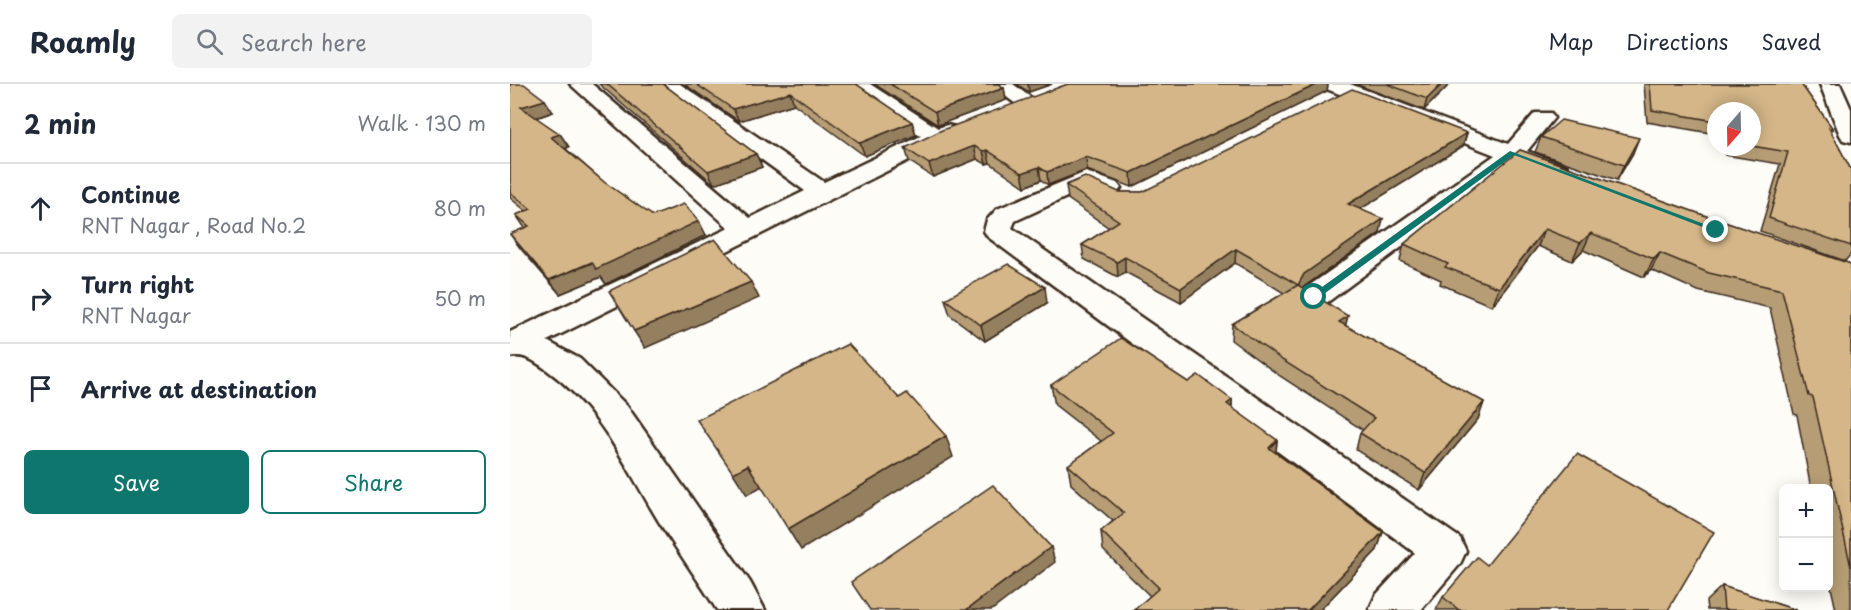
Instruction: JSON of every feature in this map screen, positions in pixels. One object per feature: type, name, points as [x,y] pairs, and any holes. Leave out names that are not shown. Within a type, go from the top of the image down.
[{"type":"main road","points":[[580,84],[747,229]]},
{"type":"main road","points":[[667,84],[822,192]]},
{"type":"main road","points":[[856,84],[936,136]]},
{"type":"main road","points":[[996,114],[1037,99],[999,84]]},
{"type":"main road","points":[[1830,84],[1851,135]]},
{"type":"main road","points":[[1319,107],[1351,88],[1585,182]]},
{"type":"main road","points":[[1314,297],[1513,153],[1543,118]]},
{"type":"main road","points":[[511,343],[936,136],[966,125]]},
{"type":"main road","points":[[1134,199],[1086,180],[1006,214],[1000,220],[998,231],[1445,551],[1392,610]]},
{"type":"main road","points":[[511,343],[542,349],[572,370],[606,407],[639,449],[674,509],[742,610]]},
{"type":"building","points":[[510,84],[524,84],[545,100],[521,107],[560,134],[551,137],[604,182],[653,216],[684,204],[699,221],[596,269],[592,262],[549,280],[510,234],[529,226],[516,215],[531,209],[510,192]]},
{"type":"building","points":[[607,84],[663,84],[756,154],[708,171]]},
{"type":"building","points":[[696,84],[856,84],[912,122],[860,143],[790,92],[733,109]]},
{"type":"building","points":[[890,84],[999,84],[1004,88],[935,112]]},
{"type":"building","points":[[1068,84],[1318,84],[1131,173],[1086,157],[1047,172],[1039,167],[1022,173],[987,150],[983,151],[974,146],[929,164],[905,148],[942,130]]},
{"type":"building","points":[[1387,84],[1442,84],[1427,99]]},
{"type":"building","points":[[1650,84],[1801,84],[1833,129],[1829,128],[1851,170],[1851,246],[1769,218],[1788,152],[1761,148],[1761,102],[1707,102],[1707,119],[1652,110]]},
{"type":"building","points":[[1352,89],[1467,133],[1348,204],[1383,219],[1304,274],[1298,285],[1236,249],[1181,288],[1125,257],[1117,262],[1082,245],[1119,221],[1066,185],[1085,177],[1119,192],[1142,192]]},
{"type":"building","points":[[1561,120],[1639,138],[1624,165],[1541,137]]},
{"type":"building","points":[[1520,150],[1709,217],[1851,264],[1851,567],[1813,397],[1809,396],[1782,290],[1709,273],[1660,253],[1654,259],[1591,233],[1580,243],[1545,229],[1499,288],[1445,267],[1448,264],[1404,244]]},
{"type":"building","points":[[715,239],[751,282],[634,331],[609,291]]},
{"type":"building","points":[[1008,264],[1045,287],[981,325],[945,299]]},
{"type":"building","points":[[1298,285],[1348,316],[1339,322],[1484,402],[1425,473],[1360,433],[1374,418],[1282,360],[1232,324]]},
{"type":"building","points":[[1121,338],[1188,382],[1198,375],[1232,400],[1227,404],[1277,440],[1269,448],[1383,532],[1308,610],[1134,610],[1159,588],[1101,531],[1124,513],[1068,465],[1113,433],[1051,385]]},
{"type":"building","points":[[848,344],[899,398],[907,393],[946,436],[788,529],[748,465],[733,473],[697,420]]},
{"type":"building","points":[[1577,454],[1714,532],[1668,610],[1459,610],[1443,597],[1477,557],[1487,565]]},
{"type":"building","points":[[993,485],[1051,547],[966,610],[870,610],[851,582]]},
{"type":"building","points":[[1722,586],[1796,610],[1724,610]]},
{"type":"route","points":[[1314,297],[1513,153],[1716,230]]}]
